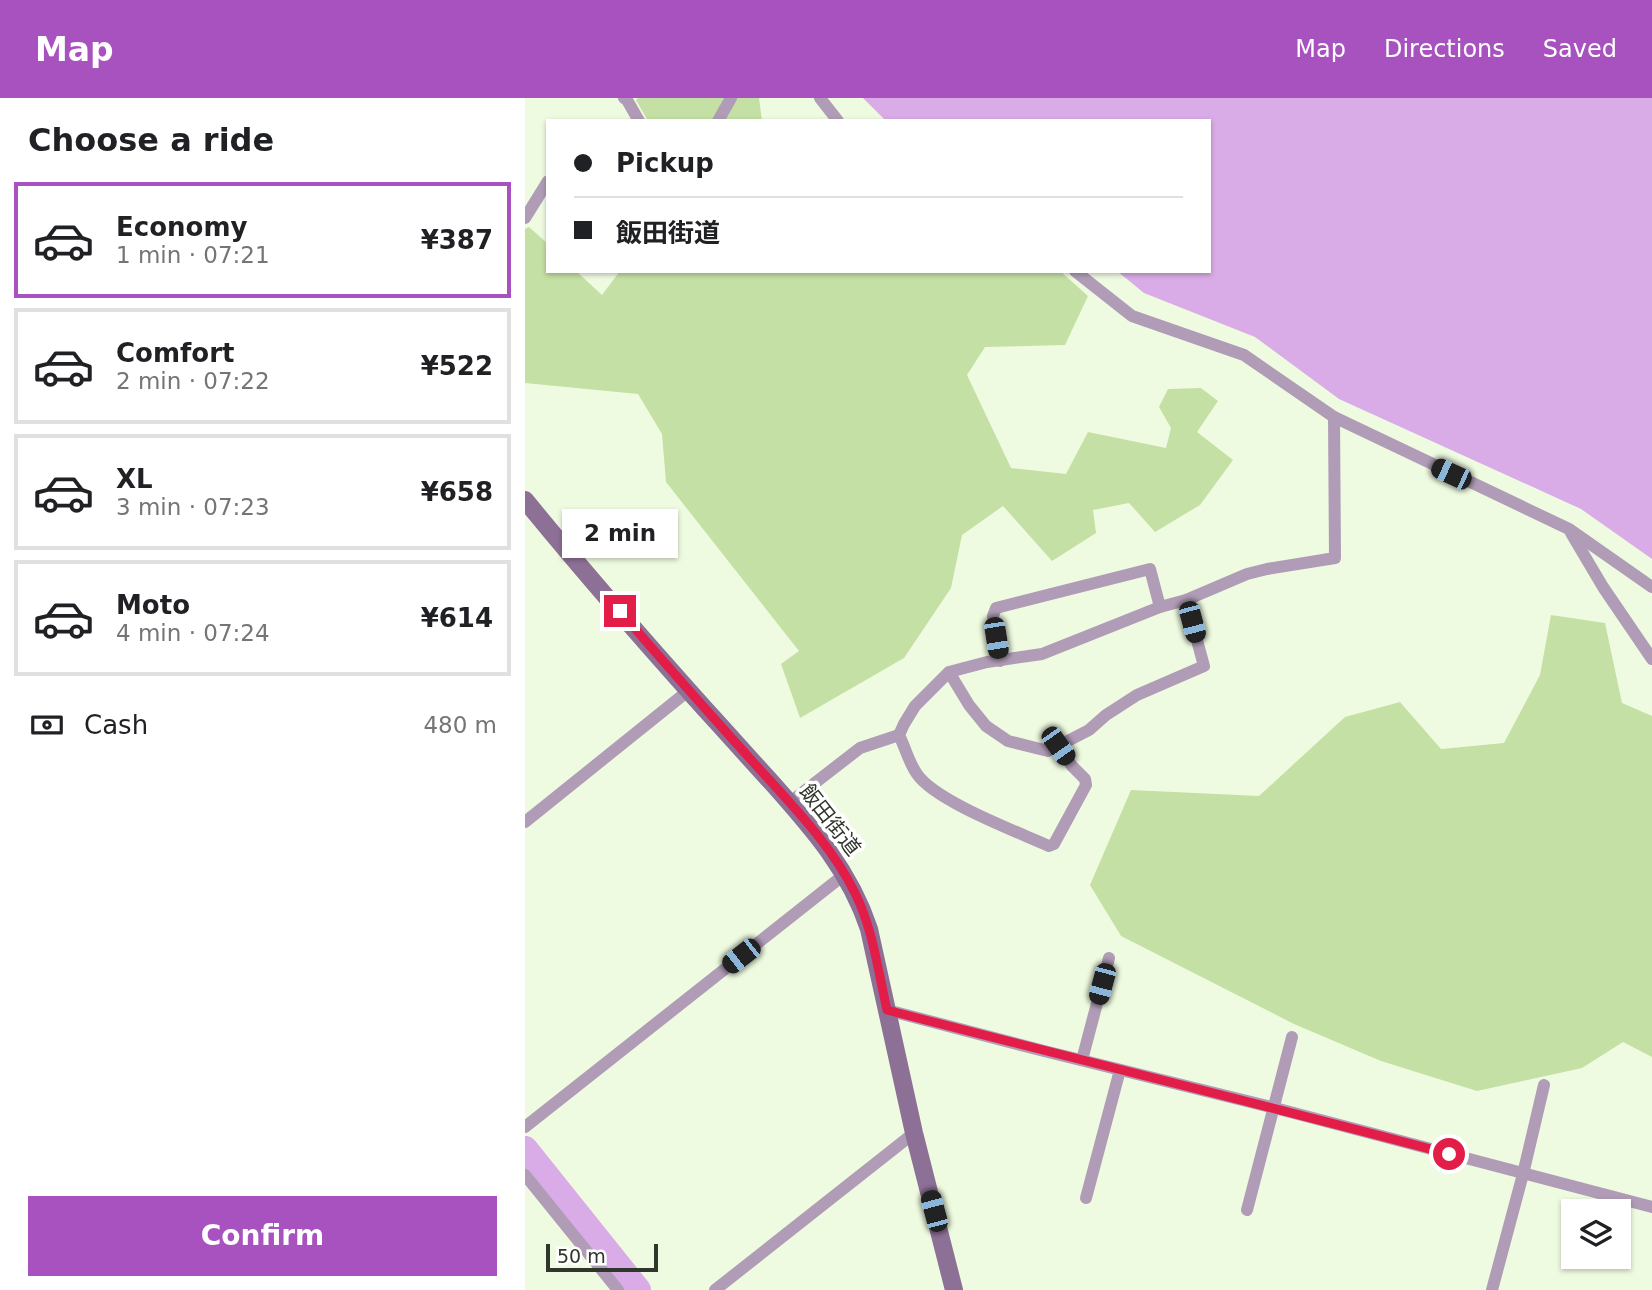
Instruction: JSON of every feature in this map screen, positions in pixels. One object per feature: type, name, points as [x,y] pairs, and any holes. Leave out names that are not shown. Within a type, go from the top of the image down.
[{"type":"main road","name":"飯田街道","points":[[527,507],[789,803],[821,840],[845,874],[862,907],[869,929],[914,1133],[954,1290]]},
{"type":"street","points":[[624,98],[638,119]]},
{"type":"street","points":[[719,119],[731,98]]},
{"type":"street","points":[[820,98],[836,119]]},
{"type":"street","points":[[525,218],[546,184]]},
{"type":"street","points":[[1078,273],[1132,316],[1244,355],[1334,417],[1569,530],[1652,587]]},
{"type":"street","points":[[789,803],[860,748],[899,735],[915,706],[949,672],[987,662],[1042,654],[1247,574],[1335,558],[1334,417]]},
{"type":"street","points":[[1569,530],[1603,587],[1652,659]]},
{"type":"street","points":[[1000,661],[993,616],[996,608],[1150,569],[1160,607]]},
{"type":"street","points":[[949,672],[969,705],[986,726],[1007,741],[1048,751],[1089,730],[1106,715],[1137,695],[1204,666],[1186,600]]},
{"type":"street","points":[[525,822],[688,691]]},
{"type":"street","points":[[899,735],[918,775],[938,793],[1049,846],[1054,844],[1086,785],[1058,746]]},
{"type":"street","points":[[529,1124],[845,874]]},
{"type":"street","points":[[1082,1060],[1109,958]]},
{"type":"street","points":[[887,1010],[1275,1108],[1652,1208]]},
{"type":"street","points":[[1247,1210],[1292,1037]]},
{"type":"street","points":[[1086,1198],[1120,1070]]},
{"type":"street","points":[[1492,1290],[1544,1086]]},
{"type":"street","points":[[715,1290],[914,1133]]},
{"type":"street","points":[[525,1175],[618,1290]]},
{"type":"green space","points":[[759,98],[762,119],[647,119],[636,100]]},
{"type":"green space","points":[[529,227],[546,242],[546,273],[578,273],[602,295],[618,273],[1062,273],[1088,296],[1065,345],[985,347],[967,375],[1011,468],[1066,474],[1088,432],[1166,448],[1171,428],[1159,407],[1168,389],[1201,388],[1218,401],[1197,432],[1233,460],[1200,505],[1155,532],[1129,503],[1093,510],[1096,533],[1052,561],[1003,506],[962,535],[951,588],[904,658],[800,718],[781,664],[799,651],[666,482],[662,434],[638,394],[525,383],[525,229]]},
{"type":"green space","points":[[1551,615],[1605,623],[1622,703],[1652,716],[1652,1057],[1623,1042],[1582,1068],[1477,1091],[1381,1061],[1294,1024],[1121,936],[1090,885],[1131,790],[1259,796],[1345,717],[1400,702],[1441,749],[1504,743],[1540,675]]},
{"type":"shaded area","points":[[863,98],[1652,98],[1652,559],[1581,509],[1339,399],[1255,337],[1144,293],[1119,273],[1211,273],[1211,119],[884,119]]},
{"type":"waterway","points":[[525,1149],[638,1290]]},
{"type":"route","points":[[620,611],[821,840],[845,874],[862,907],[869,929],[887,1010],[1449,1154]]}]
